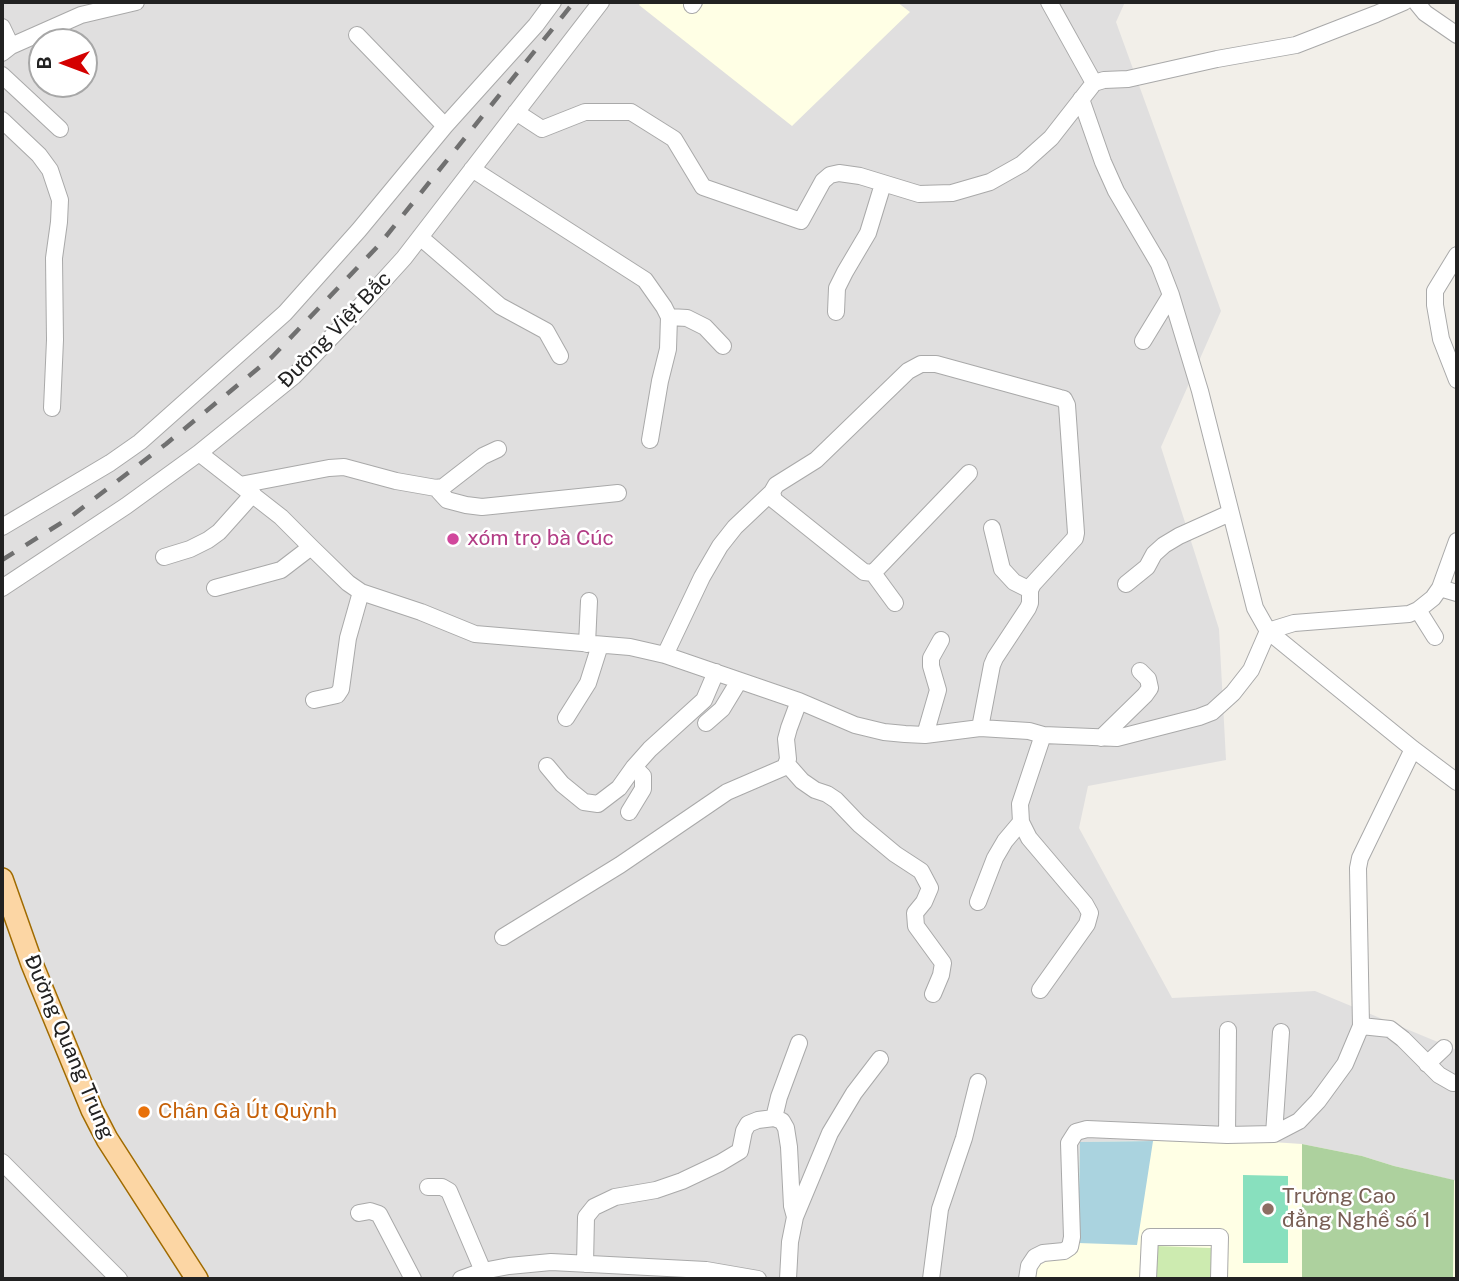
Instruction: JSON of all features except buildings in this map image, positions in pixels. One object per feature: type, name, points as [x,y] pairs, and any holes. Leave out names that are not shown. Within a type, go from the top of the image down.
[{"type":"main road","name":"Đường Quang Trung","points":[[2,878],[32,964],[92,1110],[107,1139],[197,1279]]},
{"type":"street","points":[[2,27],[6,49],[81,15],[136,2]]},
{"type":"street","points":[[2,527],[110,463],[140,442],[285,313],[367,221],[445,125],[536,25],[553,2]]},
{"type":"street","name":"Đường Việt Bắc","points":[[2,588],[126,506],[199,453],[294,376],[404,258],[601,2]]},
{"type":"street","points":[[1049,2],[1094,83]]},
{"type":"street","points":[[516,112],[542,129],[585,112],[631,112],[674,139],[703,187],[802,221],[823,181],[830,175],[839,173],[860,176],[919,194],[952,193],[990,183],[1022,164],[1051,138],[1094,83],[1128,79],[1296,45],[1404,2]]},
{"type":"street","points":[[1416,2],[1425,13],[1457,35]]},
{"type":"street","points":[[357,35],[445,125]]},
{"type":"street","points":[[2,75],[60,129]]},
{"type":"street","points":[[1081,99],[1103,162],[1159,264],[1171,295],[1200,391],[1255,608],[1268,631],[1457,782]]},
{"type":"street","points":[[2,120],[39,155],[50,170],[60,200],[54,258],[52,408]]},
{"type":"street","points":[[472,169],[645,281],[664,307],[669,317],[668,349],[650,440]]},
{"type":"street","points":[[836,312],[837,288],[869,233],[883,184]]},
{"type":"street","points":[[420,237],[499,306],[546,331],[560,356]]},
{"type":"street","points":[[1457,255],[1435,292],[1435,305],[1441,339],[1457,380]]},
{"type":"street","points":[[1143,341],[1171,295]]},
{"type":"street","points":[[669,317],[687,318],[705,327],[723,346]]},
{"type":"street","points":[[665,655],[691,598],[720,546],[735,527],[776,485],[816,460],[908,371],[921,364],[936,364],[1064,399],[1067,405],[1076,533],[1072,542],[1033,584],[1028,608],[995,658],[980,728]]},
{"type":"street","points":[[164,557],[208,540],[228,522],[246,489],[329,468],[344,467],[396,481],[443,487],[483,456],[498,449]]},
{"type":"street","points":[[199,453],[281,517],[348,583],[361,592],[475,634],[630,647],[665,655],[799,701],[855,725],[884,732],[925,735],[980,728],[1028,731],[1043,735],[1117,738],[1199,717],[1212,712],[1233,693],[1251,670],[1268,631],[1294,623],[1409,614],[1418,610],[1433,598],[1440,588],[1457,541]]},
{"type":"street","points":[[873,573],[969,473]]},
{"type":"street","points":[[436,488],[447,499],[482,507],[618,493]]},
{"type":"street","points":[[772,492],[774,499],[854,564],[864,572],[873,573],[895,603]]},
{"type":"street","points":[[1126,584],[1147,567],[1154,554],[1164,545],[1230,513]]},
{"type":"street","points":[[992,528],[1002,569],[1014,582],[1030,590]]},
{"type":"street","points":[[215,588],[281,570],[311,548]]},
{"type":"street","points":[[1440,588],[1457,593]]},
{"type":"street","points":[[314,700],[337,695],[341,689],[348,638],[361,592]]},
{"type":"street","points":[[566,718],[588,683],[594,644],[589,601]]},
{"type":"street","points":[[1418,610],[1435,637]]},
{"type":"street","points":[[925,735],[938,690],[931,658],[941,640]]},
{"type":"street","points":[[1101,738],[1150,688],[1148,679],[1140,671]]},
{"type":"street","points":[[547,766],[562,784],[584,802],[598,804],[619,788],[650,749],[704,700],[716,672]]},
{"type":"street","points":[[706,723],[722,709],[739,681]]},
{"type":"street","points":[[799,701],[786,739],[787,764],[802,781],[836,800],[859,824],[920,871],[930,888],[915,914],[916,926],[943,963],[933,994]]},
{"type":"street","points":[[1040,990],[1087,924],[1090,913],[1029,838],[1021,822],[1020,804],[1043,735]]},
{"type":"street","points":[[1027,1279],[1029,1266],[1035,1257],[1064,1251],[1070,1247],[1069,1143],[1076,1132],[1087,1129],[1227,1135],[1274,1134],[1299,1121],[1318,1101],[1345,1064],[1361,1026],[1358,867],[1413,749]]},
{"type":"street","points":[[503,937],[620,866],[727,792],[787,764]]},
{"type":"street","points":[[629,812],[643,789],[643,776],[634,767]]},
{"type":"street","points":[[978,902],[995,858],[1021,822]]},
{"type":"street","points":[[1361,1026],[1390,1029],[1439,1075],[1453,1083]]},
{"type":"street","points":[[1227,1135],[1228,1030]]},
{"type":"street","points":[[1274,1134],[1281,1032]]},
{"type":"street","points":[[774,1118],[799,1043]]},
{"type":"street","points":[[1427,1064],[1444,1048]]},
{"type":"street","points":[[788,1279],[790,1242],[795,1217],[830,1133],[854,1093],[880,1059]]},
{"type":"street","points":[[930,1279],[940,1209],[964,1138],[978,1082]]},
{"type":"street","points":[[585,1264],[586,1217],[594,1207],[615,1197],[656,1190],[682,1181],[720,1163],[740,1151],[748,1124],[758,1120],[774,1118],[782,1121],[786,1128],[795,1217]]},
{"type":"street","points":[[2,1162],[112,1277]]},
{"type":"street","points":[[428,1187],[442,1187],[449,1191],[483,1271]]},
{"type":"street","points":[[359,1213],[370,1211],[379,1214],[413,1279]]},
{"type":"street","points":[[1148,1279],[1150,1237],[1220,1237],[1219,1279]]},
{"type":"street","points":[[461,1279],[509,1266],[551,1262],[706,1270],[758,1279]]},
{"type":"shaded area","points":[[2,2],[1125,2],[1116,22],[1221,311],[1161,447],[1219,629],[1226,760],[1088,786],[1079,828],[1172,998],[1315,991],[1457,1050],[1457,1279],[2,1279]]},
{"type":"shaded area","points":[[641,2],[897,2],[910,12],[792,126],[639,5]]},
{"type":"shaded area","name":"Trường Cao đẳng Nghề số 1","points":[[1080,1142],[1302,1144],[1362,1156],[1457,1181],[1457,1279],[1033,1279],[1040,1265],[1049,1260],[1062,1259],[1078,1237]]},
{"type":"green space","points":[[1302,1144],[1362,1156],[1454,1180],[1453,1279],[1302,1279]]},
{"type":"green space","points":[[1243,1175],[1288,1176],[1288,1263],[1243,1263]]},
{"type":"green space","points":[[1156,1246],[1211,1248],[1211,1279],[1155,1279]]},
{"type":"water","points":[[1153,1141],[1137,1245],[1078,1243],[1080,1142]]},
{"type":"railway","points":[[2,560],[69,518],[166,444],[272,357],[379,245],[574,2]]},
{"type":"place","name":"xóm trọ bà Cúc","points":[[453,539]]},
{"type":"place","name":"Chân Gà Út Quỳnh","points":[[144,1112]]},
{"type":"place","name":"Trường Cao đẳng Nghề số 1","points":[[1268,1209]]}]
